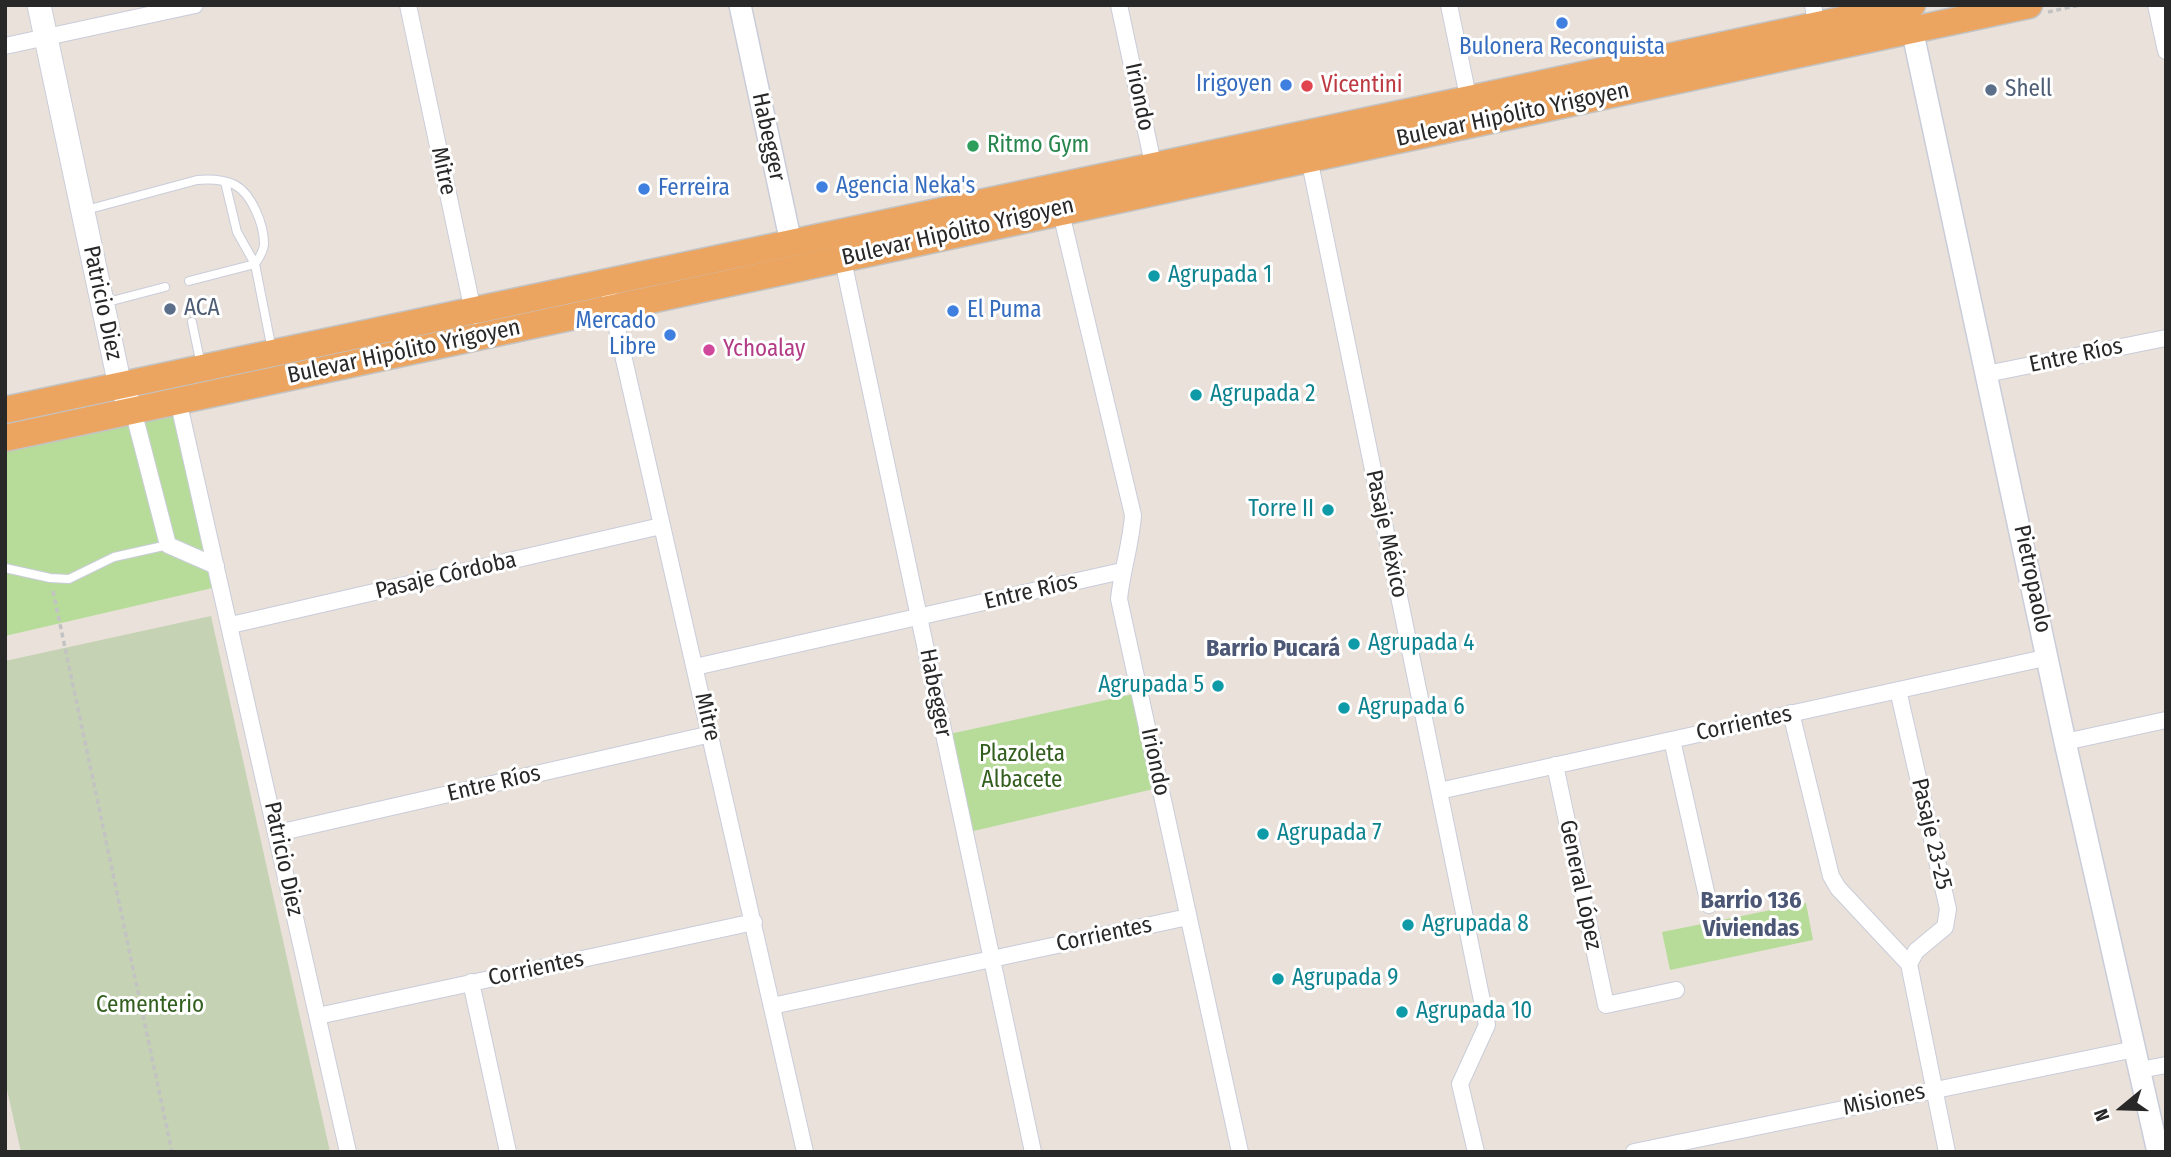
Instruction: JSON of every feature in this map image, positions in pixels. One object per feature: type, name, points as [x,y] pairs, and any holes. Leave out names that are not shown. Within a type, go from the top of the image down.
[{"type":"highway","name":"Bulevar Hipólito Yrigoyen","points":[[5,438],[178,400],[475,323],[1471,111],[1817,27],[1910,14],[2029,5]]},
{"type":"highway","name":"Bulevar Hipólito Yrigoyen","points":[[840,246],[1060,209],[1156,178],[1309,158],[1471,111]]},
{"type":"highway","name":"Bulevar Hipólito Yrigoyen","points":[[5,410],[273,353],[475,323]]},
{"type":"main road","name":"Patricio Diez","points":[[39,5],[120,386],[132,410]]},
{"type":"street","points":[[5,46],[195,5]]},
{"type":"street","name":"Mitre","points":[[408,5],[475,323]]},
{"type":"street","name":"Habegger","points":[[740,5],[793,256]]},
{"type":"street","name":"Iriondo","points":[[1119,5],[1156,178]]},
{"type":"street","points":[[1449,5],[1471,111]]},
{"type":"street","points":[[2156,5],[2166,51]]},
{"type":"street","name":"Pietropaolo","points":[[1910,14],[2066,742],[2158,1152]]},
{"type":"street","name":"Pasaje México","points":[[1309,158],[1487,1025],[1460,1084],[1475,1152]]},
{"type":"street","name":"Iriondo","points":[[1060,209],[1133,515],[1131,542],[1122,571],[1119,599],[1240,1152]]},
{"type":"street","name":"Habegger","points":[[840,246],[1033,1152]]},
{"type":"street","name":"Mitre","points":[[609,295],[754,922],[804,1152]]},
{"type":"street","name":"Entre Ríos","points":[[1986,374],[2166,338]]},
{"type":"street","name":"Patricio Diez","points":[[178,400],[348,1152]]},
{"type":"street","name":"Patricio Diez","points":[[132,410],[168,545]]},
{"type":"street","name":"Pasaje Córdoba","points":[[231,625],[661,526]]},
{"type":"street","points":[[168,545],[216,566]]},
{"type":"street","name":"Entre Ríos","points":[[695,667],[1122,571]]},
{"type":"street","name":"Corrientes","points":[[1439,791],[2049,657]]},
{"type":"street","name":"Pasaje 23-25","points":[[1898,690],[1948,909],[1945,927],[1916,951],[1909,964]]},
{"type":"street","points":[[1791,713],[1831,876],[1909,964],[1947,1152]]},
{"type":"street","points":[[2066,742],[2166,720]]},
{"type":"street","name":"Entre Ríos","points":[[278,833],[711,734]]},
{"type":"street","points":[[1672,740],[1709,905]]},
{"type":"street","name":"General López","points":[[1555,765],[1606,1005],[1676,990]]},
{"type":"street","name":"Corrientes","points":[[772,1006],[1188,917]]},
{"type":"street","name":"Corrientes","points":[[318,1016],[754,922]]},
{"type":"street","points":[[471,982],[508,1152]]},
{"type":"street","name":"Misiones","points":[[1634,1152],[1705,1145],[1934,1090],[2135,1049]]},
{"type":"street","points":[[2140,1070],[2166,1065]]},
{"type":"lane","points":[[83,211],[197,180],[225,182],[245,193],[254,208],[264,244],[255,264],[188,281]]},
{"type":"lane","points":[[225,182],[237,232],[255,264],[273,353]]},
{"type":"lane","points":[[102,303],[165,287]]},
{"type":"lane","points":[[192,322],[202,368]]},
{"type":"lane","points":[[5,568],[50,578],[69,579],[114,557],[168,545]]},
{"type":"path","points":[[50,578],[172,1152]]},
{"type":"green space","points":[[181,408],[221,586],[5,636],[5,446]]},
{"type":"green space","name":"Cementerio","points":[[211,616],[330,1152],[21,1152],[5,1081],[5,661]]},
{"type":"green space","name":"Plazoleta Albacete","points":[[1138,693],[1158,788],[965,833],[945,735]]},
{"type":"green space","points":[[1806,903],[1813,940],[1670,970],[1662,932]]},
{"type":"place","name":"Bulonera Reconquista","points":[[1562,23]]},
{"type":"place","name":"Irigoyen","points":[[1286,85]]},
{"type":"place","name":"Vicentini","points":[[1307,86]]},
{"type":"place","name":"Shell","points":[[1991,90]]},
{"type":"place","name":"Ritmo Gym","points":[[973,146]]},
{"type":"place","name":"Agencia Neka's","points":[[822,187]]},
{"type":"place","name":"Ferreira","points":[[644,189]]},
{"type":"place","name":"Agrupada 1","points":[[1154,276]]},
{"type":"place","name":"ACA","points":[[170,309]]},
{"type":"place","name":"El Puma","points":[[953,311]]},
{"type":"place","name":"Mercado Libre","points":[[670,335]]},
{"type":"place","name":"Ychoalay","points":[[709,350]]},
{"type":"place","name":"Agrupada 2","points":[[1196,395]]},
{"type":"place","name":"Torre II","points":[[1328,510]]},
{"type":"place","name":"Agrupada 4","points":[[1354,644]]},
{"type":"place","name":"Agrupada 5","points":[[1218,686]]},
{"type":"place","name":"Agrupada 6","points":[[1344,708]]},
{"type":"place","name":"Agrupada 7","points":[[1263,834]]},
{"type":"place","name":"Agrupada 8","points":[[1408,925]]},
{"type":"place","name":"Agrupada 9","points":[[1278,979]]},
{"type":"place","name":"Agrupada 10","points":[[1402,1012]]},
{"type":"district","name":"Barrio Pucará","points":[[1273,649]]},
{"type":"district","name":"Barrio 136 Viviendas","points":[[1751,915]]}]
